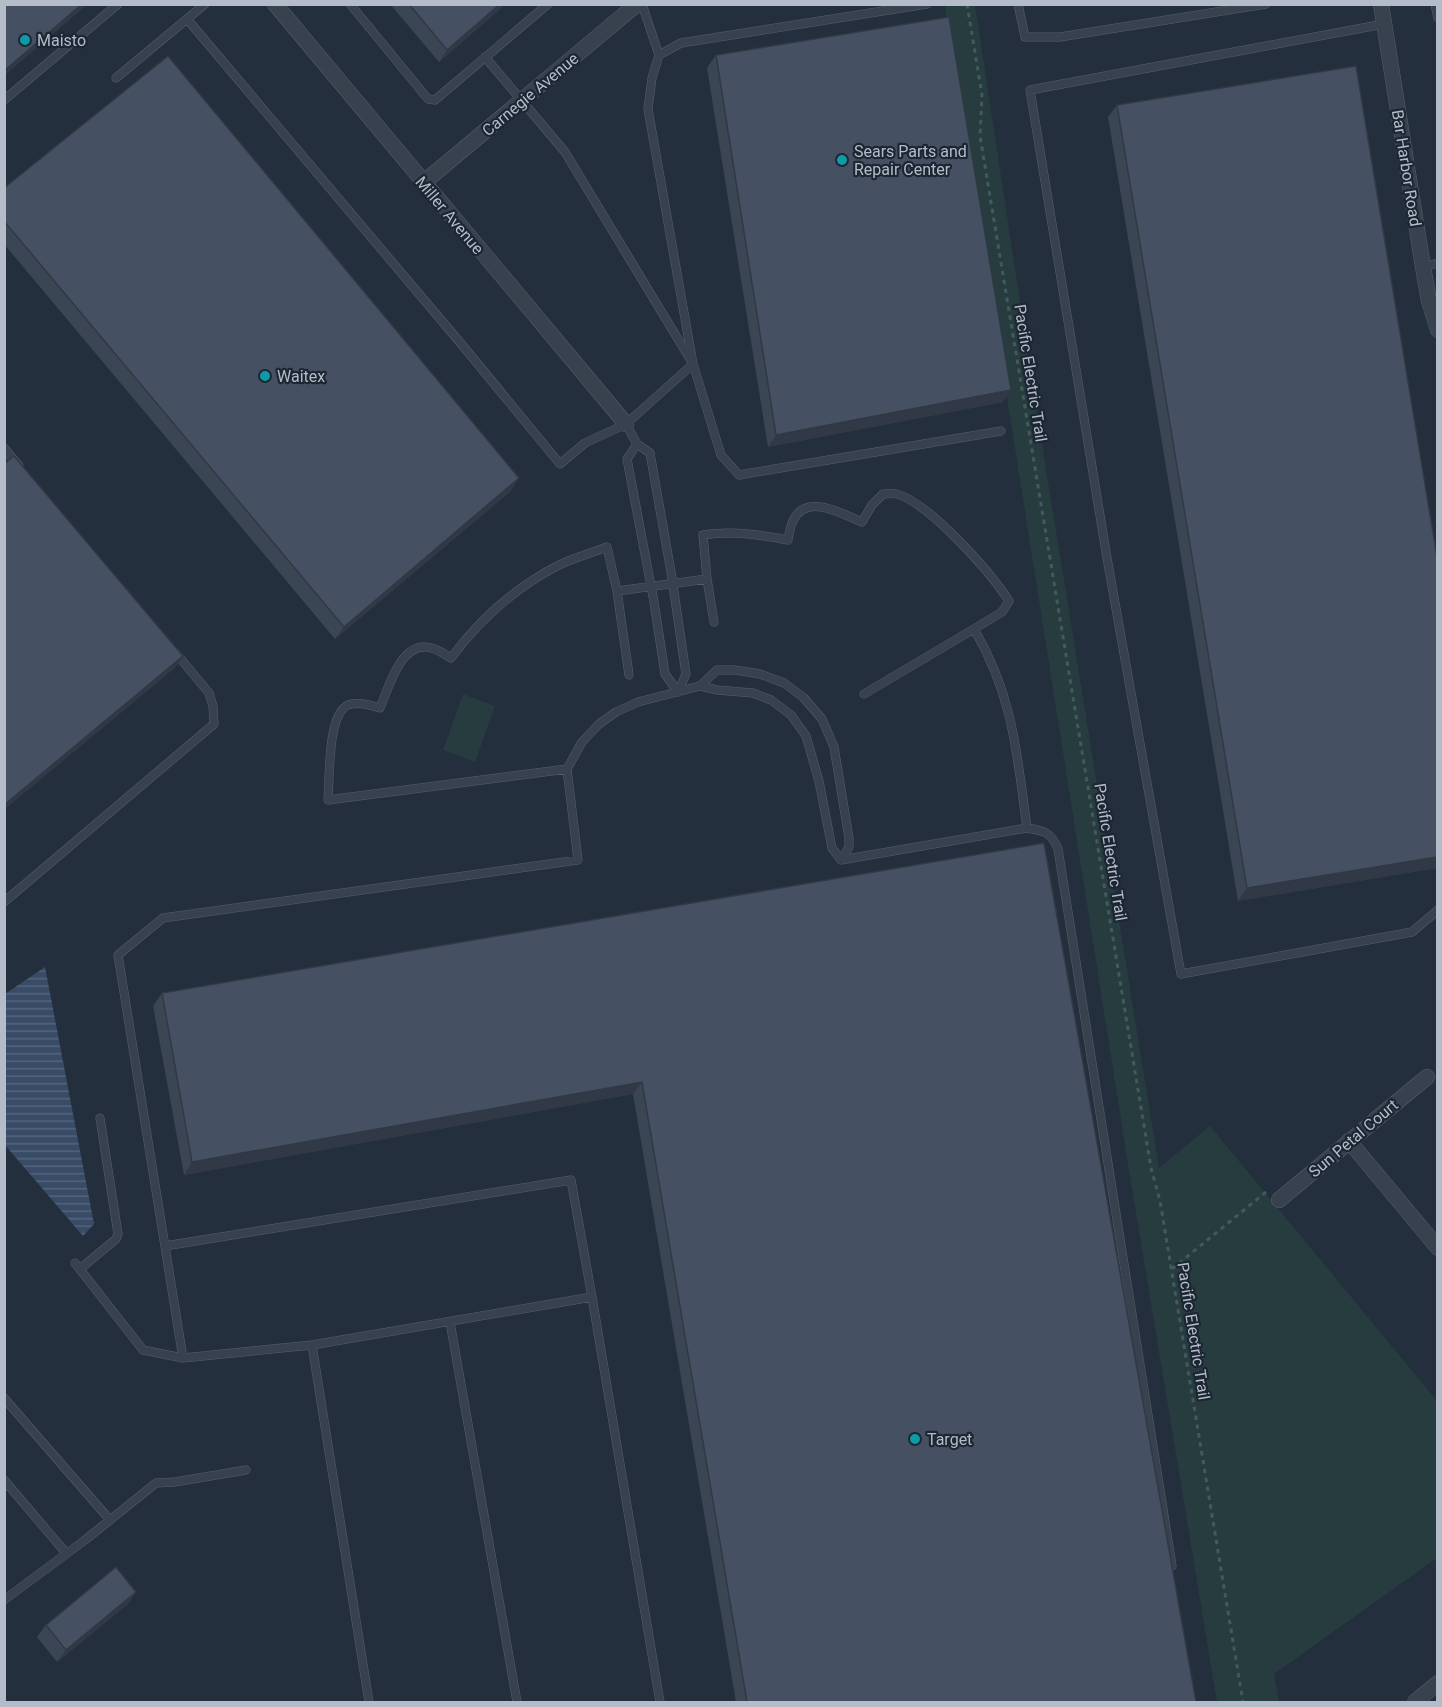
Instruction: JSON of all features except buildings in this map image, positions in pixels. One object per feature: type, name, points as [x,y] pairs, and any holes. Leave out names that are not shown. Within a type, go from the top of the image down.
[{"type":"street","name":"Miller Avenue","points":[[275,4],[626,424]]},
{"type":"street","name":"Carnegie Avenue","points":[[423,183],[637,4]]},
{"type":"street","name":"Bar Harbor Road","points":[[1381,4],[1430,265],[1429,301],[1437,330]]},
{"type":"street","name":"Sun Petal Court","points":[[1275,1194],[1349,1141],[1427,1077]]},
{"type":"street","points":[[1349,1141],[1437,1248]]},
{"type":"street","points":[[1415,1702],[1437,1683]]},
{"type":"lane","points":[[4,100],[118,4]]},
{"type":"lane","points":[[116,78],[205,4]]},
{"type":"lane","points":[[350,4],[428,99],[435,100],[549,4]]},
{"type":"lane","points":[[642,4],[659,55],[652,78],[648,109],[693,364],[721,455],[739,475],[1001,431]]},
{"type":"lane","points":[[659,55],[681,43],[927,4]]},
{"type":"lane","points":[[1018,4],[1025,37],[1060,37],[1266,4]]},
{"type":"lane","points":[[1435,4],[1437,18]]},
{"type":"lane","points":[[187,20],[560,464],[585,443],[626,424],[693,364]]},
{"type":"lane","points":[[1384,24],[1030,90],[1107,558],[1181,974],[1412,933],[1437,910]]},
{"type":"lane","points":[[485,57],[565,152],[693,364]]},
{"type":"lane","points":[[626,424],[637,444],[650,453],[686,674],[678,692]]},
{"type":"lane","points":[[637,444],[627,459],[665,674],[678,692]]},
{"type":"lane","points":[[4,448],[27,476]]},
{"type":"lane","points":[[714,622],[703,535],[724,532],[750,533],[788,540],[793,521],[800,510],[812,506],[825,507],[862,522],[872,505],[883,494],[896,494],[912,501],[941,524],[980,562],[1009,601],[1002,612],[864,694]]},
{"type":"lane","points":[[567,769],[328,800],[333,726],[339,712],[348,705],[358,703],[380,708],[398,664],[411,651],[424,647],[451,658],[467,637],[510,594],[560,565],[607,547],[617,591],[630,675]]},
{"type":"lane","points":[[617,591],[707,579]]},
{"type":"lane","points":[[974,629],[998,675],[1012,721],[1027,828]]},
{"type":"lane","points":[[4,903],[214,724],[213,706],[209,693],[171,648]]},
{"type":"lane","points":[[183,1358],[118,955],[163,918],[578,860],[567,769],[582,742],[598,724],[616,712],[638,702],[700,686],[717,670],[735,669],[760,674],[784,683],[803,697],[822,719],[834,747],[849,838],[849,847],[841,860]]},
{"type":"lane","points":[[700,686],[753,693],[771,700],[791,715],[806,736],[819,781],[832,848],[841,860]]},
{"type":"lane","points":[[841,860],[1027,828],[1047,833],[1054,839],[1058,849],[1173,1574]]},
{"type":"lane","points":[[100,1118],[118,1234],[116,1239],[77,1266],[142,1350],[183,1358],[312,1345],[592,1297]]},
{"type":"lane","points":[[165,1246],[571,1180],[660,1702]]},
{"type":"lane","points":[[450,1322],[516,1702]]},
{"type":"lane","points":[[312,1345],[369,1702]]},
{"type":"lane","points":[[4,1398],[110,1520]]},
{"type":"lane","points":[[4,1600],[156,1483],[246,1470]]},
{"type":"lane","points":[[4,1480],[66,1553]]},
{"type":"path","name":"Pacific Electric Trail","points":[[967,4],[982,95],[980,136],[1151,1168],[1160,1201],[1172,1269],[1243,1702]]},
{"type":"path","points":[[1172,1269],[1275,1194]]},
{"type":"green space","points":[[945,5],[975,5],[1036,407],[1159,1168],[1210,1126],[1437,1401],[1437,1558],[1274,1674],[1279,1702],[1217,1702],[1131,1183]]},
{"type":"green space","points":[[463,694],[495,706],[475,762],[443,750]]},
{"type":"water","points":[[45,967],[94,1224],[83,1236],[5,1145],[5,994]]},
{"type":"place","name":"Maisto","points":[[25,40]]},
{"type":"place","name":"Sears Parts and Repair Center","points":[[842,160]]},
{"type":"place","name":"Waitex","points":[[265,376]]},
{"type":"place","name":"Target","points":[[915,1439]]}]
